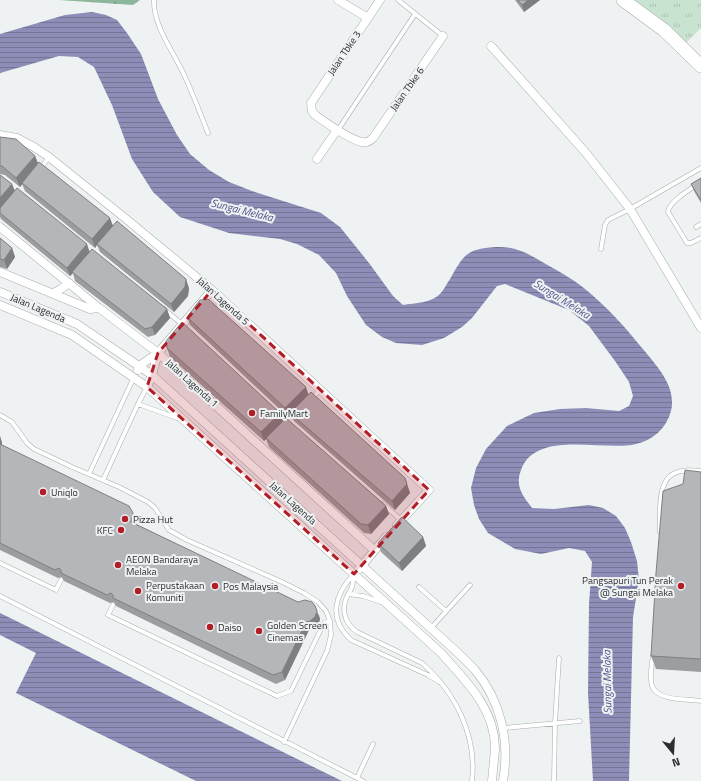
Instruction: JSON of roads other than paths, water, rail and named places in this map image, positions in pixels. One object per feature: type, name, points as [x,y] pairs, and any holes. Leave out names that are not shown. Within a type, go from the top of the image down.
[{"type":"main road","points":[[623,0],[664,30],[701,66]]},
{"type":"street","points":[[338,0],[368,18]]},
{"type":"street","name":"Jalan Tbke 3","points":[[338,130],[315,115],[310,107],[311,103],[380,0]]},
{"type":"street","name":"Jalan Tbke 6","points":[[338,130],[360,142],[369,141],[373,138],[443,36]]},
{"type":"street","points":[[491,46],[586,153],[630,209],[701,328]]},
{"type":"street","points":[[317,159],[338,130]]},
{"type":"street","name":"Jalan Lagenda 5","points":[[0,135],[17,138],[50,158],[123,221],[212,290],[429,490],[401,520]]},
{"type":"street","name":"Jalan Lagenda 1","points":[[0,227],[71,280],[99,308],[158,353],[265,445],[374,550]]},
{"type":"street","points":[[0,272],[90,309],[99,308]]},
{"type":"street","points":[[53,293],[61,289],[71,280]]},
{"type":"street","points":[[134,377],[139,366],[158,353],[186,327],[212,290]]},
{"type":"street","name":"Jalan Lagenda","points":[[0,292],[77,324],[152,375],[431,628],[475,670],[492,697],[504,728],[505,771],[503,781]]},
{"type":"street","name":"Jalan Lagenda","points":[[0,305],[72,335],[147,387],[440,652],[471,686],[487,715],[493,732],[495,749],[492,781]]},
{"type":"street","points":[[147,387],[158,353]]},
{"type":"street","points":[[354,574],[401,520]]},
{"type":"lane","points":[[154,0],[154,6],[159,24],[186,78],[208,133]]},
{"type":"lane","points":[[398,0],[443,36]]},
{"type":"lane","points":[[338,130],[415,14]]},
{"type":"lane","points":[[40,169],[50,158]]},
{"type":"lane","points":[[601,249],[605,225],[608,220],[701,168]]},
{"type":"lane","points":[[701,182],[669,206],[668,212],[687,243],[691,243],[701,238]]},
{"type":"lane","points":[[696,227],[701,224]]},
{"type":"lane","points":[[159,305],[186,327]]},
{"type":"lane","points":[[89,474],[134,377]]},
{"type":"lane","points":[[103,480],[147,387]]},
{"type":"lane","points":[[310,400],[320,390]]},
{"type":"lane","points":[[138,404],[185,421]]},
{"type":"lane","points":[[0,415],[12,422],[27,443],[34,449],[120,487],[148,502],[155,508],[169,530],[181,537],[304,593],[318,602],[326,611],[330,621],[331,635],[327,651],[284,742]]},
{"type":"lane","points":[[659,538],[662,491],[665,482],[672,474],[684,470],[701,470]]},
{"type":"lane","points":[[377,500],[401,520]]},
{"type":"lane","points":[[0,563],[56,590],[61,580]]},
{"type":"lane","points":[[354,574],[352,588],[348,594],[344,612],[347,622],[351,628],[357,632],[422,663],[441,683],[451,696],[461,714],[471,741],[474,767],[472,781]]},
{"type":"lane","points":[[354,574],[344,584],[336,606],[337,618],[346,636],[351,640],[428,675],[441,683]]},
{"type":"lane","points":[[431,628],[470,585]]},
{"type":"lane","points":[[419,587],[446,612]]},
{"type":"lane","points":[[348,594],[364,596],[387,604]]},
{"type":"lane","points":[[0,596],[363,781]]},
{"type":"lane","points":[[113,605],[108,615],[277,696],[291,691],[324,623],[330,621]]},
{"type":"lane","points":[[653,647],[652,686],[656,692],[661,696],[701,701]]},
{"type":"lane","points":[[554,781],[559,658]]},
{"type":"lane","points":[[504,728],[580,721]]},
{"type":"lane","points":[[357,778],[373,744]]},
{"type":"water","name":"Sungai Melaka","points":[[92,12],[106,15],[117,20],[127,33],[141,54],[158,99],[177,135],[190,154],[209,170],[229,182],[321,213],[340,227],[393,296],[403,305],[423,302],[440,294],[463,258],[472,251],[496,247],[516,249],[570,278],[585,289],[600,302],[636,340],[664,376],[671,393],[671,411],[666,423],[653,437],[636,444],[622,446],[572,445],[556,446],[541,450],[529,457],[519,476],[520,490],[532,508],[554,509],[589,505],[603,508],[616,516],[625,528],[631,542],[637,561],[639,580],[633,617],[629,781],[593,781],[588,693],[589,604],[592,562],[585,551],[569,548],[541,554],[515,549],[488,533],[479,519],[474,505],[471,488],[476,468],[486,449],[507,426],[534,413],[560,409],[586,408],[619,411],[629,406],[633,396],[629,382],[615,361],[589,326],[569,310],[505,284],[497,286],[472,318],[462,327],[444,338],[422,345],[396,343],[382,337],[366,325],[347,296],[336,273],[319,255],[297,244],[280,239],[229,233],[180,217],[153,192],[132,159],[112,105],[94,67],[78,57],[59,56],[0,73],[0,34],[65,15]]},
{"type":"water","points":[[0,613],[342,781],[196,781],[16,693],[36,653],[0,635]]},
{"type":"place","name":"FamilyMart","points":[[252,413]]},
{"type":"place","name":"Uniqlo","points":[[43,492]]},
{"type":"place","name":"Pizza Hut","points":[[125,519]]},
{"type":"place","name":"KFC","points":[[121,530]]},
{"type":"place","name":"AEON Bandaraya Melaka","points":[[118,565]]},
{"type":"place","name":"Pos Malaysia","points":[[215,586]]},
{"type":"place","name":"Pangsapuri Tun Perak @ Sungai Melaka","points":[[681,586]]},
{"type":"place","name":"Perpustakaan Komuniti","points":[[138,591]]},
{"type":"place","name":"Daiso","points":[[210,627]]},
{"type":"place","name":"Golden Screen Cinemas","points":[[259,631]]}]
